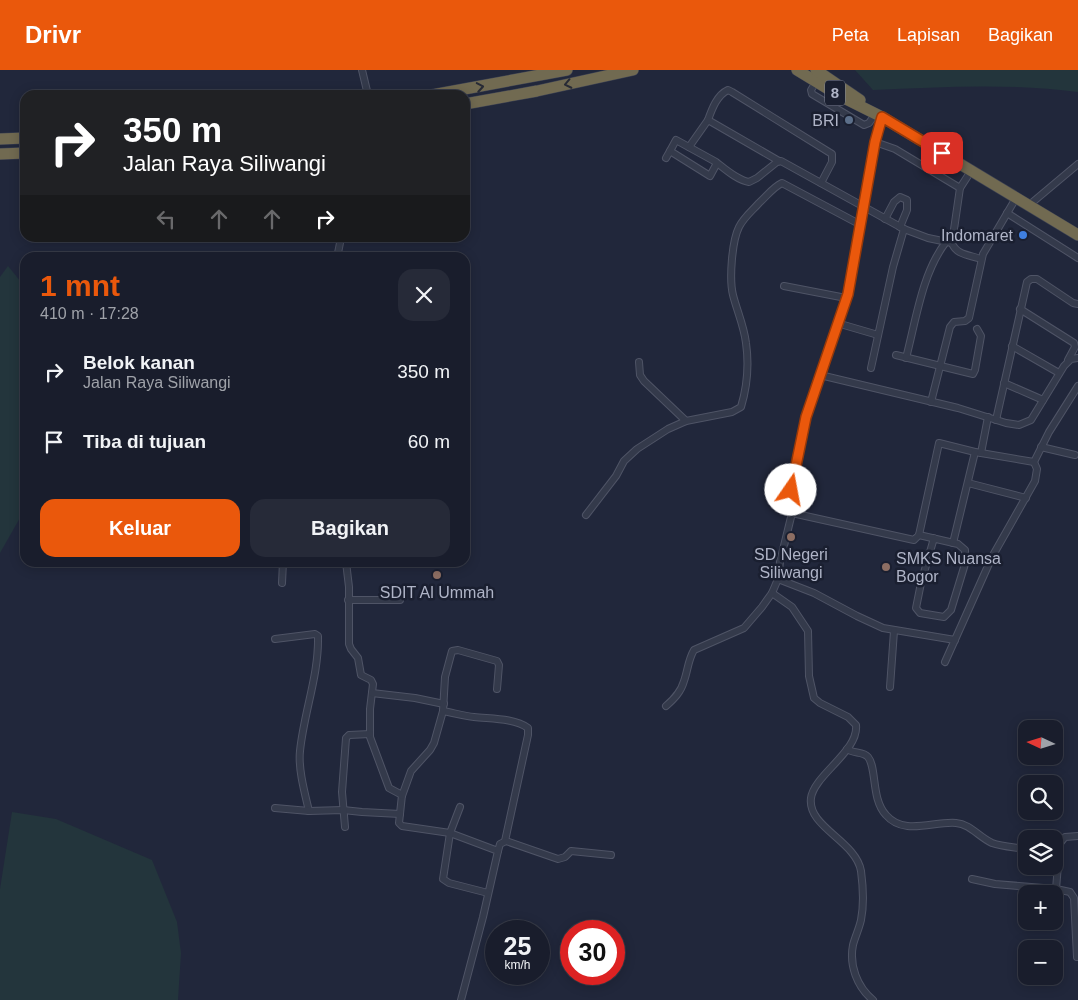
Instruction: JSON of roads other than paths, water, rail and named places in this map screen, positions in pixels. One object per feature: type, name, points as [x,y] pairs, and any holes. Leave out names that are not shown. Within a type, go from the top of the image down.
[{"type":"highway","points":[[461,90],[567,70]]},
{"type":"highway","points":[[470,103],[633,70]]},
{"type":"highway","name":"8","points":[[800,72],[816,76],[850,93],[876,113],[1028,206],[1078,234]]},
{"type":"highway","points":[[0,139],[20,138]]},
{"type":"highway","points":[[0,154],[20,153]]},
{"type":"street","points":[[362,70],[367,90]]},
{"type":"street","points":[[816,76],[812,94],[864,125],[869,123],[876,113]]},
{"type":"street","points":[[689,147],[708,120],[710,111],[724,92],[728,90],[832,154],[832,162],[821,183]]},
{"type":"street","points":[[876,113],[875,142],[861,226],[846,298],[806,417],[787,508],[792,513],[912,540],[916,539],[919,535],[939,443],[1034,462]]},
{"type":"street","points":[[708,120],[902,228],[920,236],[949,242],[958,252],[981,258]]},
{"type":"street","points":[[666,158],[676,140],[748,182],[757,178],[779,161]]},
{"type":"street","points":[[875,142],[895,149],[960,188]]},
{"type":"street","points":[[670,151],[710,176],[718,164]]},
{"type":"street","points":[[1028,206],[1078,164]]},
{"type":"street","points":[[906,358],[930,270],[935,256],[949,242],[960,188],[971,171]]},
{"type":"street","points":[[586,515],[607,489],[629,455],[664,432],[686,421],[740,409],[747,374],[747,355],[744,332],[732,287],[736,237],[744,219],[782,183],[861,226]]},
{"type":"street","points":[[871,368],[908,206],[907,200],[900,197],[896,200],[885,219]]},
{"type":"street","points":[[931,402],[951,325],[954,322],[965,321],[969,318],[981,258],[1016,198]]},
{"type":"street","points":[[1007,212],[1078,258]]},
{"type":"street","points":[[996,420],[1026,284],[1033,278],[1040,280],[1073,303],[1078,304]]},
{"type":"street","points":[[784,286],[846,298]]},
{"type":"street","points":[[820,375],[965,409],[996,420],[1014,424],[1028,423],[1075,347],[1074,343],[1020,309]]},
{"type":"street","points":[[837,323],[878,335]]},
{"type":"street","points":[[896,355],[970,374],[974,372],[981,336],[977,329]]},
{"type":"street","points":[[1012,346],[1059,373]]},
{"type":"street","points":[[1068,360],[1078,358]]},
{"type":"street","points":[[639,362],[640,375],[644,381],[686,421]]},
{"type":"street","points":[[1004,383],[1043,400]]},
{"type":"street","points":[[1034,462],[1078,386]]},
{"type":"street","points":[[953,543],[968,483],[988,417]]},
{"type":"street","points":[[1041,448],[1075,454]]},
{"type":"street","points":[[945,662],[992,557],[1026,498],[1036,476],[1037,468],[1034,462]]},
{"type":"street","points":[[968,483],[1026,498]]},
{"type":"street","points":[[666,706],[678,694],[684,682],[690,656],[694,650],[744,628],[762,608],[772,593],[778,579],[780,562],[792,513]]},
{"type":"street","points":[[919,535],[934,538],[953,543],[963,547],[966,557],[951,610],[944,617],[919,612],[916,604],[934,538]]},
{"type":"street","points":[[282,583],[283,567]]},
{"type":"street","points":[[346,567],[350,647],[358,658],[361,675],[372,681],[370,734],[389,788],[400,793],[402,796]]},
{"type":"street","points":[[778,579],[814,593],[869,622],[894,631],[955,640]]},
{"type":"street","points":[[772,593],[792,607],[808,631],[809,676],[814,698],[848,717],[856,725],[856,732],[846,749],[814,790],[811,803],[821,823],[852,851],[859,863],[862,913],[853,946],[853,963],[858,982],[866,994],[873,1000]]},
{"type":"street","points":[[348,600],[400,600]]},
{"type":"street","points":[[890,687],[894,631]]},
{"type":"street","points":[[275,639],[315,634],[318,636],[314,682],[299,753],[304,792],[310,812]]},
{"type":"street","points":[[497,690],[498,661],[494,658],[454,650],[451,653],[445,677],[444,708],[432,746],[412,771],[402,796],[399,821],[402,826],[450,833],[498,851]]},
{"type":"street","points":[[372,693],[415,698],[468,716],[503,720],[522,724],[528,728],[505,841],[500,844],[498,851],[461,1000]]},
{"type":"street","points":[[345,827],[342,792],[346,738],[349,735],[370,734]]},
{"type":"street","points":[[846,749],[851,752],[864,754],[869,759],[879,803],[885,814],[891,819],[902,825],[915,826],[948,822],[962,823],[994,843],[1018,848]]},
{"type":"street","points":[[460,807],[450,833],[443,878],[449,883],[488,893]]},
{"type":"street","points":[[275,808],[310,812],[343,810],[400,814]]},
{"type":"street","points":[[1063,838],[1078,836]]},
{"type":"street","points":[[505,841],[558,859],[565,857],[571,851],[611,855]]},
{"type":"street","points":[[972,879],[995,884],[1018,886]]},
{"type":"street","points":[[1063,890],[1070,892],[1073,895],[1077,957]]},
{"type":"place","name":"BRI","points":[[849,120]]},
{"type":"place","name":"Indomaret","points":[[1023,235]]},
{"type":"place","name":"SD Negeri Siliwangi","points":[[791,537]]},
{"type":"place","name":"SMKS Nuansa Bogor","points":[[886,567]]},
{"type":"place","name":"SDIT Al Ummah","points":[[437,575]]}]
